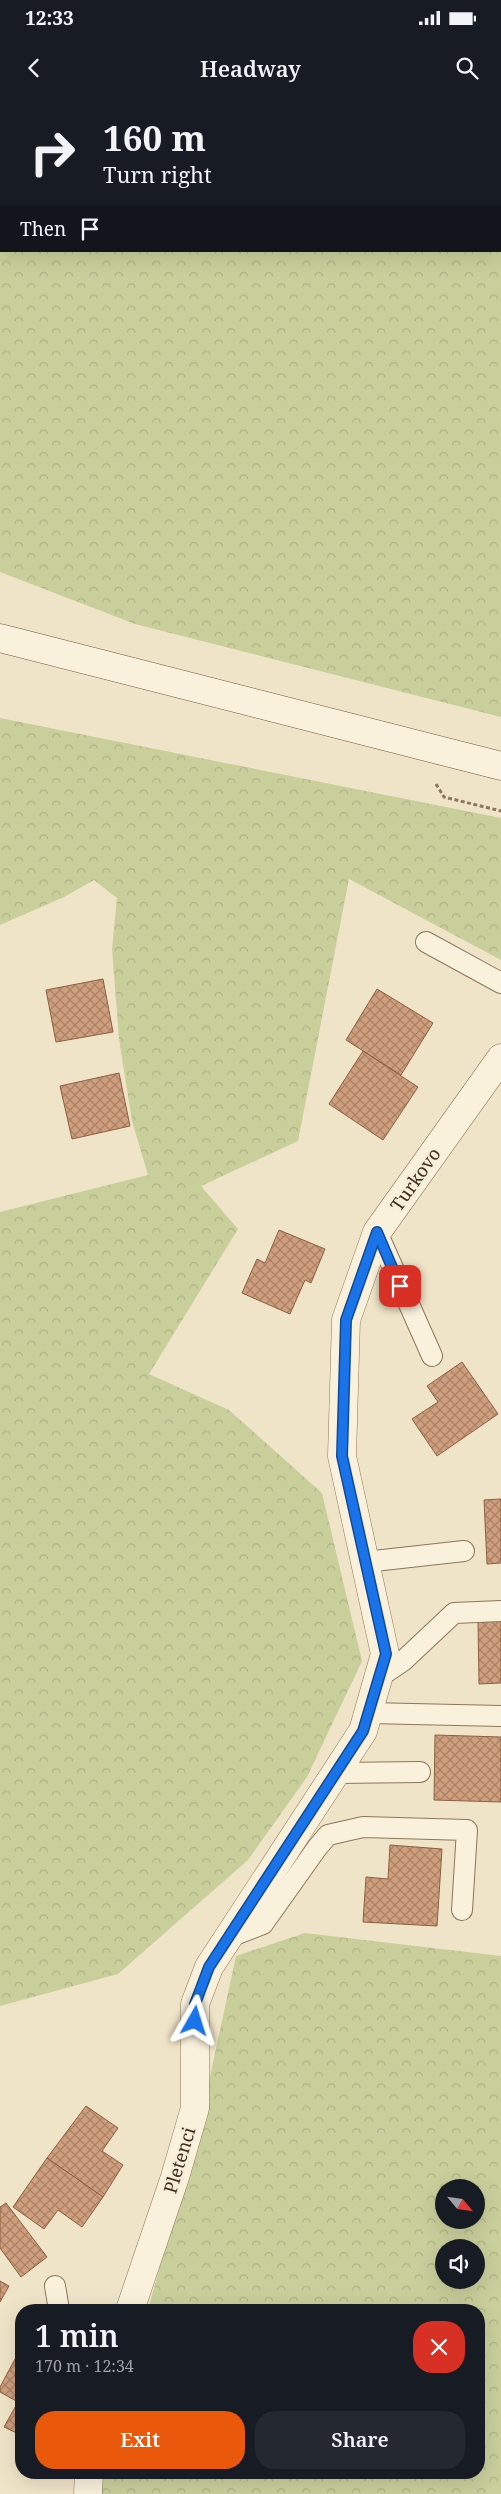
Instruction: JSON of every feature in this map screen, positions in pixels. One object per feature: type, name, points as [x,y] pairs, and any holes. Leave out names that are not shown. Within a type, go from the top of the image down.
[{"type":"street","points":[[0,638],[501,766]]},
{"type":"street","name":"Turkovo","points":[[195,2004],[209,1967],[363,1731],[386,1654],[342,1456],[346,1320],[377,1232],[501,1058]]},
{"type":"street","name":"Pletenci","points":[[132,2304],[175,2177],[194,2108],[195,2004]]},
{"type":"street","points":[[88,2494],[89,2479]]},
{"type":"lane","points":[[426,942],[501,983]]},
{"type":"lane","points":[[377,1232],[432,1356]]},
{"type":"lane","points":[[365,1562],[464,1551]]},
{"type":"lane","points":[[378,1678],[403,1661],[454,1614],[501,1611]]},
{"type":"lane","points":[[368,1713],[501,1716]]},
{"type":"lane","points":[[335,1773],[420,1772]]},
{"type":"lane","points":[[227,1938],[263,1924],[328,1835],[364,1827],[467,1830],[462,1910]]},
{"type":"lane","points":[[55,2286],[58,2304]]},
{"type":"path","points":[[436,783],[444,797],[501,810]]},
{"type":"green space","points":[[0,252],[501,252],[501,717],[135,624],[0,572]]},
{"type":"green space","points":[[0,718],[501,818],[501,960],[349,879],[298,1141],[201,1186],[238,1229],[149,1374],[229,1410],[322,1493],[362,1661],[307,1777],[248,1860],[118,1974],[0,2006],[0,1212],[148,1175],[132,1121],[119,1039],[112,949],[117,898],[94,880],[64,897],[0,925]]},
{"type":"green space","points":[[305,1933],[501,1956],[501,2494],[97,2494],[101,2479],[485,2479],[485,2304],[150,2304],[203,2109],[236,1956]]},
{"type":"building","points":[[103,979],[113,1032],[56,1042],[46,990]]},
{"type":"building","points":[[377,989],[433,1023],[401,1075],[346,1040]]},
{"type":"building","points":[[363,1051],[418,1087],[383,1140],[329,1104]]},
{"type":"building","points":[[119,1073],[130,1126],[72,1139],[60,1086]]},
{"type":"building","points":[[279,1230],[325,1249],[311,1283],[305,1280],[290,1314],[242,1293],[257,1259],[265,1263]]},
{"type":"building","points":[[462,1362],[498,1414],[437,1456],[412,1419],[438,1402],[427,1386]]},
{"type":"building","points":[[501,1499],[501,1563],[487,1564],[484,1500]]},
{"type":"building","points":[[478,1621],[501,1621],[501,1683],[479,1684]]},
{"type":"building","points":[[435,1735],[501,1737],[501,1802],[434,1800]]},
{"type":"building","points":[[390,1845],[442,1849],[437,1926],[363,1922],[366,1877],[388,1879]]},
{"type":"building","points":[[86,2106],[118,2128],[102,2151],[123,2165],[103,2197],[47,2158]]},
{"type":"building","points":[[47,2158],[103,2197],[82,2227],[58,2210],[44,2229],[13,2207]]},
{"type":"building","points":[[6,2203],[47,2257],[21,2277],[0,2248],[0,2207]]},
{"type":"building","points":[[0,2281],[9,2286],[0,2302]]},
{"type":"building","points":[[15,2359],[15,2400],[0,2392],[0,2387]]},
{"type":"building","points":[[15,2407],[15,2432],[4,2427]]},
{"type":"route","points":[[195,2021],[195,2004],[209,1967],[363,1731],[386,1654],[342,1456],[346,1320],[377,1232],[400,1286]]}]
